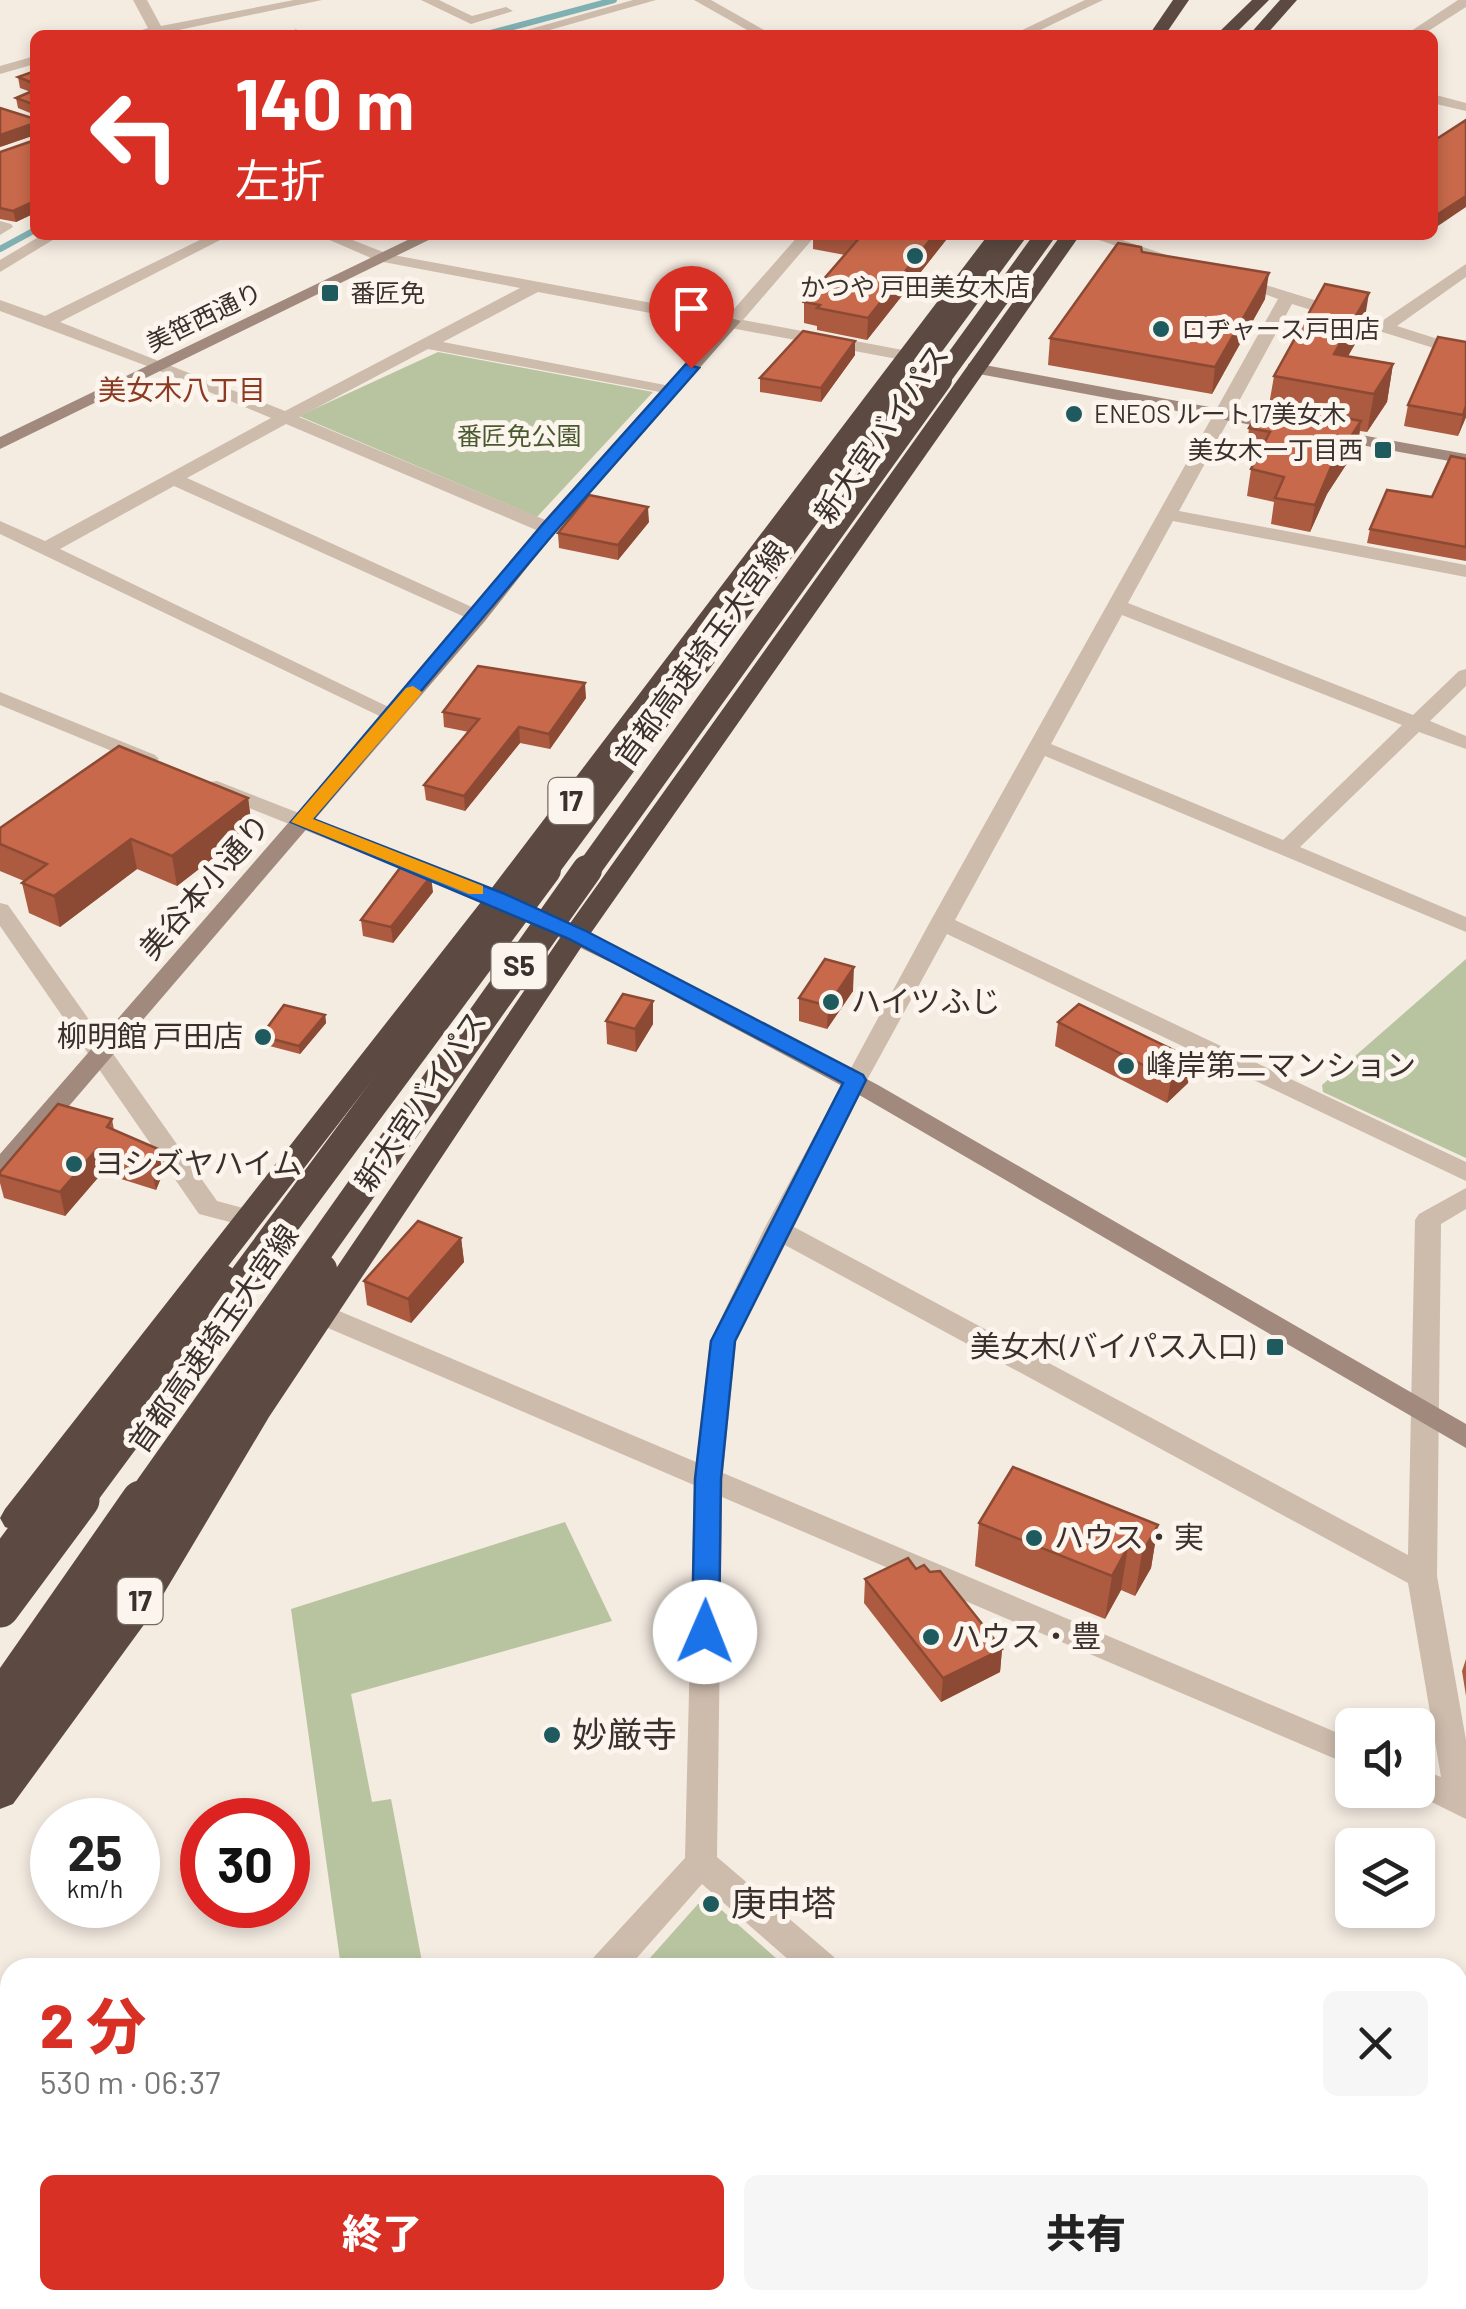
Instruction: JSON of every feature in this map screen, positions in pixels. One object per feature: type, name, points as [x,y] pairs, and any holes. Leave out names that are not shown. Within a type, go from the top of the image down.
[{"type":"highway","points":[[1141,30],[1162,0]]},
{"type":"highway","points":[[1161,30],[1182,0]]},
{"type":"highway","points":[[1216,30],[1240,0]]},
{"type":"highway","points":[[1229,30],[1261,0]]},
{"type":"highway","points":[[1262,30],[1289,0]]},
{"type":"highway","name":"新大宮バイパス","points":[[0,1612],[137,1360],[498,898],[994,240]]},
{"type":"highway","name":"首都高速埼玉大宮線","points":[[0,1612],[1012,240]]},
{"type":"highway","name":"首都高速埼玉大宮線","points":[[0,1702],[379,1160],[1041,240]]},
{"type":"highway","name":"新大宮バイパス","points":[[0,1680],[265,1400],[576,935],[1067,240]]},
{"type":"highway","points":[[0,1571],[188,1318],[343,1146]]},
{"type":"highway","points":[[0,1749],[280,1350],[379,1160]]},
{"type":"highway","name":"17","points":[[0,1540],[137,1360]]},
{"type":"highway","name":"17","points":[[0,1793],[138,1605],[265,1400]]},
{"type":"street","points":[[140,0],[152,16],[156,30],[263,14],[315,0]]},
{"type":"street","points":[[428,0],[472,20],[506,11]]},
{"type":"street","points":[[535,30],[650,0]]},
{"type":"street","points":[[702,0],[757,30]]},
{"type":"street","points":[[1030,30],[1096,0]]},
{"type":"street","points":[[1444,0],[1464,4]]},
{"type":"street","points":[[1420,30],[1464,4]]},
{"type":"street","points":[[0,70],[30,61]]},
{"type":"street","points":[[1438,100],[1466,107]]},
{"type":"street","points":[[0,267],[45,240]]},
{"type":"street","points":[[46,322],[212,240]]},
{"type":"street","points":[[339,240],[384,258],[908,356]]},
{"type":"street","name":"美笹西通り","points":[[0,444],[421,240]]},
{"type":"street","name":"美谷本小通り","points":[[0,1170],[478,617],[548,528],[804,240]]},
{"type":"street","points":[[1108,240],[1199,268]]},
{"type":"street","points":[[1385,327],[1466,269]]},
{"type":"street","points":[[1216,274],[1466,353]]},
{"type":"street","points":[[45,549],[282,419],[540,285]]},
{"type":"street","points":[[615,1958],[701,1862],[708,1479],[723,1341],[855,1080],[1288,296]]},
{"type":"street","points":[[0,305],[161,365],[548,528]]},
{"type":"street","points":[[426,344],[670,391]]},
{"type":"street","points":[[974,368],[1466,459]]},
{"type":"street","points":[[176,480],[478,617]]},
{"type":"street","points":[[1168,514],[1466,570]]},
{"type":"street","points":[[0,526],[392,716]]},
{"type":"street","points":[[1116,606],[1466,743]]},
{"type":"street","points":[[1286,849],[1466,676]]},
{"type":"street","points":[[0,698],[129,760],[183,773],[498,898],[576,935],[855,1080],[1466,1437]]},
{"type":"street","points":[[1039,746],[1466,924]]},
{"type":"street","points":[[3,920],[208,1208],[248,1218]]},
{"type":"street","points":[[941,922],[1466,1172]]},
{"type":"street","points":[[1464,1802],[1422,1576],[1428,1220],[1466,1197]]},
{"type":"street","points":[[777,1230],[1422,1576]]},
{"type":"street","points":[[323,1316],[1335,1747]]},
{"type":"street","points":[[1435,1789],[1464,1802]]},
{"type":"street","points":[[701,1862],[811,1958]]},
{"type":"green space","name":"番匠免公園","points":[[438,352],[653,392],[537,517],[299,416]]},
{"type":"green space","points":[[1466,959],[1466,1158],[1323,1092],[1322,1085]]},
{"type":"green space","points":[[565,1522],[612,1621],[351,1694],[372,1802],[391,1799],[421,1958],[340,1958],[291,1609]]},
{"type":"green space","points":[[698,1904],[717,1906],[776,1958],[650,1958]]},
{"type":"building","points":[[30,92],[30,103],[16,98]]},
{"type":"building","points":[[0,108],[30,117],[30,125],[0,135]]},
{"type":"building","points":[[1466,120],[1466,196],[1438,214],[1438,138]]},
{"type":"building","points":[[30,142],[30,203],[13,211],[0,208],[0,152]]},
{"type":"building","points":[[858,240],[930,240],[868,318],[804,302]]},
{"type":"building","name":"ロヂャース戸田店","points":[[1118,243],[1141,247],[1142,252],[1269,273],[1215,367],[1050,338]]},
{"type":"building","points":[[1325,284],[1369,293],[1334,354],[1393,364],[1374,394],[1274,376]]},
{"type":"building","points":[[803,331],[855,341],[821,388],[760,378]]},
{"type":"building","points":[[1438,337],[1466,342],[1463,415],[1408,405]]},
{"type":"building","points":[[1263,403],[1361,421],[1331,467],[1315,505],[1275,498],[1284,477],[1251,469],[1270,432],[1249,428]]},
{"type":"building","points":[[1451,456],[1466,459],[1466,547],[1370,529],[1387,490],[1432,497]]},
{"type":"building","points":[[589,495],[648,507],[618,545],[558,533]]},
{"type":"building","points":[[478,666],[585,683],[549,734],[519,727],[464,796],[424,785],[479,719],[443,712]]},
{"type":"building","points":[[119,746],[248,798],[172,856],[131,839],[54,896],[22,883],[47,864],[0,844],[0,828]]},
{"type":"building","points":[[400,868],[431,876],[391,927],[361,920]]},
{"type":"building","points":[[825,959],[854,967],[828,1006],[799,998]]},
{"type":"building","points":[[623,994],[653,1001],[635,1029],[606,1021]]},
{"type":"building","points":[[1079,1004],[1192,1059],[1171,1079],[1058,1022]]},
{"type":"building","points":[[284,1005],[325,1015],[299,1046],[261,1036]]},
{"type":"building","points":[[58,1104],[112,1119],[107,1127],[158,1149],[151,1166],[97,1149],[60,1192],[0,1175]]},
{"type":"building","points":[[418,1221],[461,1238],[408,1299],[364,1281]]},
{"type":"building","points":[[1013,1467],[1158,1525],[1142,1553],[1128,1547],[1112,1576],[979,1523]]},
{"type":"building","name":"ハウス・豊","points":[[908,1558],[916,1569],[924,1565],[930,1572],[940,1571],[1002,1649],[943,1678],[865,1579]]},
{"type":"waterway","points":[[502,30],[614,0]]},
{"type":"waterway","points":[[0,249],[30,233]]},
{"type":"slow traffic","points":[[413,692],[301,822],[476,890]]},
{"type":"place","name":"かつや 戸田美女木店","points":[[915,256]]},
{"type":"place","name":"番匠免","points":[[330,293]]},
{"type":"place","name":"ロヂャース戸田店","points":[[1161,329]]},
{"type":"place","name":"ENEOS ルート17美女木","points":[[1074,414]]},
{"type":"place","name":"美女木一丁目西","points":[[1383,450]]},
{"type":"place","name":"ハイツふじ","points":[[831,1002]]},
{"type":"place","name":"柳明館 戸田店","points":[[263,1037]]},
{"type":"place","name":"峰岸第二マンション","points":[[1126,1066]]},
{"type":"place","name":"ヨシズヤハイム","points":[[74,1164]]},
{"type":"place","name":"美女木(バイパス入口)","points":[[1275,1347]]},
{"type":"place","name":"ハウス・実","points":[[1034,1538]]},
{"type":"place","name":"ハウス・豊","points":[[931,1637]]},
{"type":"place","name":"妙厳寺","points":[[552,1735]]},
{"type":"place","name":"庚申塔","points":[[711,1904]]},
{"type":"district","name":"美女木八丁目","points":[[182,390]]},
{"type":"route","points":[[691,368],[548,528],[478,617],[301,822],[498,898],[855,1080],[723,1341],[708,1479],[705,1632]]}]
